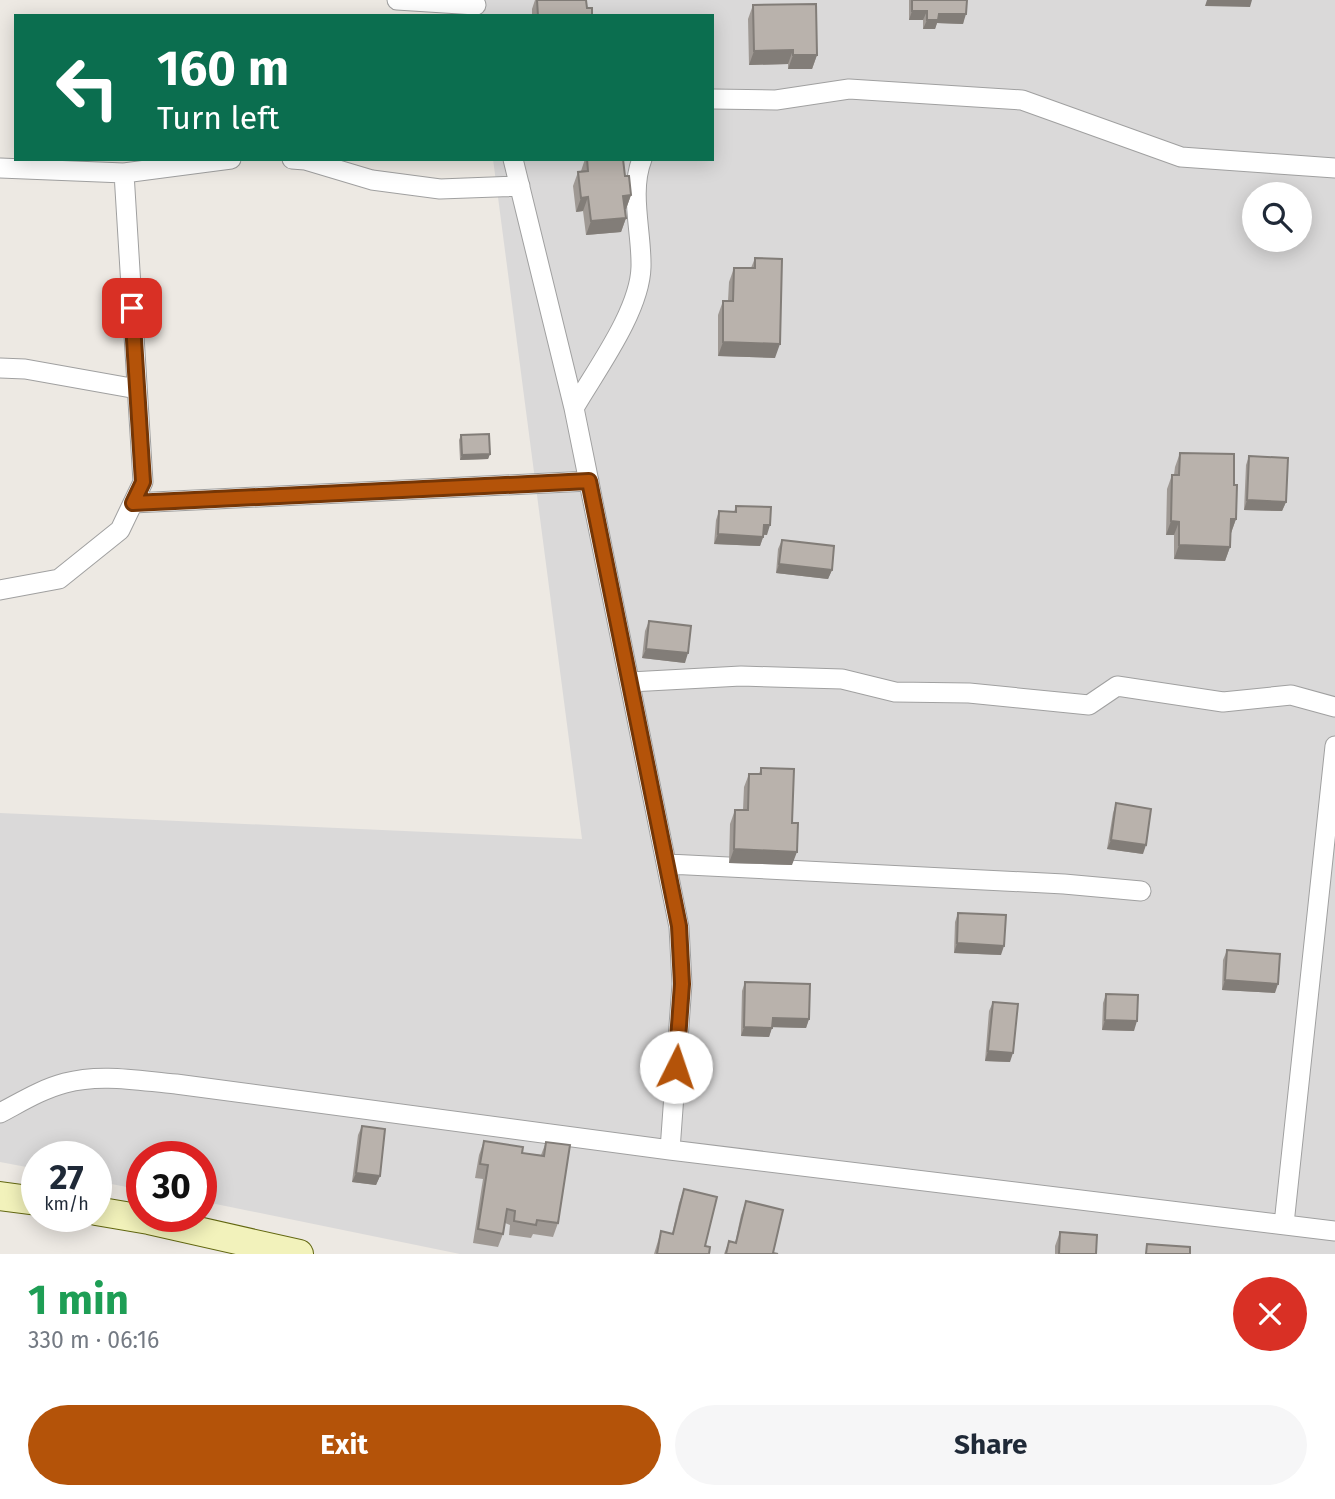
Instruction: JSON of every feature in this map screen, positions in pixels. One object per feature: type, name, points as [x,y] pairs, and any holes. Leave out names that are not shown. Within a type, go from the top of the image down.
[{"type":"street","points":[[397,0],[476,7]]},
{"type":"street","points":[[714,99],[776,100],[849,89],[1022,100],[1181,157],[1335,168]]},
{"type":"street","points":[[0,168],[124,173],[216,161]]},
{"type":"street","points":[[308,161],[372,180],[440,189],[520,186]]},
{"type":"street","points":[[514,161],[574,408],[679,926],[682,984],[670,1150]]},
{"type":"street","points":[[574,408],[625,323],[636,294],[641,270],[636,196],[642,161]]},
{"type":"street","points":[[0,590],[59,579],[120,530],[143,482],[124,173]]},
{"type":"street","points":[[0,368],[25,369],[137,389]]},
{"type":"street","points":[[133,503],[589,481]]},
{"type":"street","points":[[630,682],[741,677],[842,679],[895,692],[969,693],[1089,705],[1117,686],[1223,702],[1291,695],[1335,707]]},
{"type":"street","points":[[1284,1224],[1335,746]]},
{"type":"street","points":[[668,864],[1064,884],[1141,891]]},
{"type":"street","points":[[0,1113],[51,1087],[68,1082],[116,1079],[176,1084],[670,1150],[1335,1231]]},
{"type":"street","points":[[0,1196],[21,1198]]},
{"type":"street","points":[[112,1214],[299,1254]]},
{"type":"shaded area","points":[[473,0],[1335,0],[1335,1254],[460,1254],[217,1204],[217,1141],[126,1141],[126,1187],[112,1184],[112,1141],[21,1141],[21,1166],[0,1162],[0,813],[582,839],[493,161],[714,161],[714,14],[475,14]]},
{"type":"building","points":[[537,0],[586,0],[587,8],[592,8],[592,14],[538,14]]},
{"type":"building","points":[[912,0],[967,0],[966,14],[939,14],[938,20],[927,20],[927,11],[912,11]]},
{"type":"building","points":[[816,4],[817,55],[793,55],[793,50],[754,51],[753,5]]},
{"type":"building","points":[[587,161],[623,161],[625,176],[629,176],[631,195],[623,196],[626,218],[591,221],[588,197],[581,198],[578,172],[588,171]]},
{"type":"building","points":[[755,258],[782,259],[780,344],[723,342],[723,301],[733,301],[734,268],[755,268]]},
{"type":"building","points":[[489,434],[490,454],[462,455],[461,435]]},
{"type":"building","points":[[1180,453],[1234,454],[1236,519],[1231,519],[1230,547],[1179,545],[1179,522],[1171,521],[1172,475],[1179,475]]},
{"type":"building","points":[[1249,456],[1288,458],[1286,502],[1247,500]]},
{"type":"building","points":[[736,506],[771,507],[770,525],[764,525],[763,537],[718,534],[719,511],[736,512]]},
{"type":"building","points":[[782,540],[834,546],[832,570],[779,564]]},
{"type":"building","points":[[649,621],[691,626],[688,653],[646,649]]},
{"type":"building","points":[[761,768],[794,769],[792,823],[798,823],[797,852],[734,849],[735,810],[748,810],[749,774],[761,774]]},
{"type":"building","points":[[1116,803],[1151,809],[1146,845],[1111,840]]},
{"type":"building","points":[[958,913],[1006,915],[1004,946],[957,943]]},
{"type":"building","points":[[1227,950],[1280,954],[1278,984],[1225,980]]},
{"type":"building","points":[[745,982],[810,984],[809,1019],[773,1018],[772,1028],[744,1027]]},
{"type":"building","points":[[1106,994],[1138,995],[1137,1021],[1105,1020]]},
{"type":"building","points":[[993,1002],[1018,1004],[1013,1053],[988,1051]]},
{"type":"building","points":[[362,1126],[385,1129],[380,1176],[356,1173]]},
{"type":"building","points":[[484,1141],[523,1147],[522,1153],[544,1156],[546,1142],[570,1145],[558,1223],[537,1220],[536,1225],[514,1221],[515,1211],[507,1209],[503,1234],[478,1229],[488,1165],[480,1164]]},
{"type":"building","points":[[684,1189],[717,1197],[705,1246],[710,1247],[709,1254],[657,1254],[661,1231],[673,1234]]},
{"type":"building","points":[[746,1201],[783,1210],[773,1253],[778,1254],[726,1254],[729,1241],[736,1243]]},
{"type":"building","points":[[1060,1232],[1097,1235],[1096,1254],[1059,1254]]},
{"type":"building","points":[[1147,1244],[1190,1247],[1190,1254],[1146,1254]]},
{"type":"route","points":[[132,308],[143,482],[133,503],[589,481],[679,926],[682,984],[676,1067]]}]
